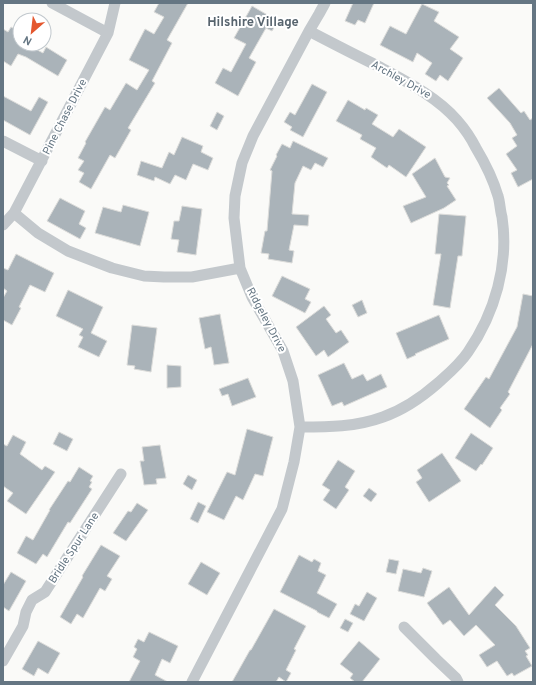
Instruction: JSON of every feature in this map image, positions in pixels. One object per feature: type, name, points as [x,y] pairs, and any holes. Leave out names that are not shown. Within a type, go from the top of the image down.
[{"type":"street","points":[[52,3],[108,33]]},
{"type":"street","name":"Pine Chase Drive","points":[[3,225],[14,213],[108,33],[115,3]]},
{"type":"street","name":"Ridgeley Drive","points":[[192,682],[282,509],[294,462],[300,427],[293,381],[283,351],[252,297],[240,268],[234,218],[235,196],[242,163],[253,136],[325,3]]},
{"type":"street","name":"Archley Drive","points":[[300,427],[325,427],[360,424],[383,417],[411,403],[428,392],[449,373],[467,353],[480,332],[495,300],[503,266],[504,231],[498,197],[485,163],[457,119],[434,99],[410,83],[309,31]]},
{"type":"street","points":[[3,140],[42,161]]},
{"type":"street","points":[[14,213],[38,233],[68,251],[112,268],[131,273],[144,276],[192,277],[240,268]]},
{"type":"street","name":"Bridle Spur Lane","points":[[3,661],[23,626],[26,612],[32,600],[45,592],[121,474]]},
{"type":"street","points":[[404,627],[456,678],[458,682]]},
{"type":"building","points":[[159,3],[188,3],[167,40],[172,43],[152,81],[155,83],[128,128],[131,130],[115,158],[110,155],[91,189],[79,182],[84,173],[78,170],[84,161],[78,158],[86,143],[85,142],[105,107],[110,110],[126,83],[137,90],[149,70],[129,60],[145,29],[154,34],[164,17],[154,12]]},
{"type":"building","points":[[353,3],[374,3],[365,23],[358,20],[355,25],[345,21]]},
{"type":"building","points":[[422,4],[439,12],[434,21],[459,37],[450,49],[463,58],[448,81],[440,75],[436,81],[425,74],[432,63],[417,53],[413,62],[380,45],[390,26],[406,34]]},
{"type":"building","points":[[252,6],[278,21],[272,31],[266,28],[249,58],[256,62],[238,96],[215,83],[223,68],[231,72],[246,44],[234,38]]},
{"type":"building","points":[[12,28],[12,52],[43,53],[52,52],[52,51],[67,60],[58,76],[26,57],[18,54],[11,66],[3,61],[3,29],[8,32]]},
{"type":"building","points":[[312,84],[327,92],[303,137],[290,130],[292,127],[284,122],[290,112],[295,115]]},
{"type":"building","points":[[499,88],[521,113],[524,111],[530,120],[533,118],[533,179],[518,187],[511,173],[517,170],[506,154],[517,146],[512,138],[517,135],[510,123],[487,98]]},
{"type":"building","points":[[3,96],[31,111],[39,97],[48,102],[30,135],[3,120]]},
{"type":"building","points":[[348,100],[365,110],[366,108],[378,115],[372,124],[393,137],[399,129],[426,147],[406,177],[389,165],[387,168],[371,157],[376,148],[360,139],[362,135],[336,121]]},
{"type":"building","points":[[217,112],[224,116],[217,130],[210,126]]},
{"type":"building","points":[[182,137],[203,146],[201,152],[213,158],[208,170],[193,164],[186,180],[175,175],[170,184],[155,177],[154,181],[137,175],[141,161],[162,168],[169,152],[174,155]]},
{"type":"building","points":[[293,141],[328,158],[323,167],[315,163],[311,170],[303,166],[295,183],[292,214],[309,215],[308,226],[294,225],[289,250],[294,251],[292,263],[268,259],[269,254],[261,253],[265,231],[267,231],[272,171],[270,170],[282,144],[290,148]]},
{"type":"building","points":[[435,158],[445,177],[450,178],[447,183],[449,185],[447,186],[456,200],[444,208],[411,223],[403,206],[426,197],[412,174]]},
{"type":"building","points":[[60,198],[85,211],[79,224],[86,228],[80,239],[47,221]]},
{"type":"building","points":[[123,205],[149,212],[140,246],[95,233],[103,207],[121,212]]},
{"type":"building","points":[[182,206],[202,209],[196,255],[177,252],[179,240],[171,239],[174,221],[179,221]]},
{"type":"building","points":[[439,214],[466,216],[462,256],[458,256],[450,308],[433,305],[441,254],[435,254]]},
{"type":"building","points":[[16,254],[54,273],[45,292],[30,285],[19,307],[21,308],[12,325],[3,320],[3,298],[7,291],[3,288],[3,268],[8,270]]},
{"type":"building","points":[[282,276],[310,289],[305,299],[311,302],[305,313],[272,296]]},
{"type":"building","points":[[68,290],[103,307],[91,333],[107,341],[99,357],[78,347],[83,337],[79,335],[83,329],[56,316]]},
{"type":"building","points":[[523,294],[533,296],[533,344],[508,392],[510,394],[500,408],[502,410],[490,428],[464,409],[486,377],[489,379],[517,327]]},
{"type":"building","points":[[362,300],[367,313],[358,317],[352,305]]},
{"type":"building","points":[[324,306],[331,315],[326,319],[336,333],[341,330],[349,342],[328,357],[324,350],[316,356],[296,327]]},
{"type":"building","points":[[220,314],[229,363],[214,365],[211,347],[205,349],[199,318]]},
{"type":"building","points":[[439,315],[449,339],[407,359],[396,333]]},
{"type":"building","points":[[132,325],[157,328],[151,372],[134,369],[135,366],[127,365]]},
{"type":"building","points":[[344,363],[352,379],[363,374],[367,381],[381,374],[387,387],[344,406],[342,402],[332,406],[318,375]]},
{"type":"building","points":[[167,365],[181,366],[181,387],[167,388]]},
{"type":"building","points":[[248,378],[256,397],[232,406],[228,394],[222,396],[219,389]]},
{"type":"building","points":[[247,429],[273,437],[263,476],[255,474],[243,500],[236,496],[224,520],[207,512],[227,472],[235,475]]},
{"type":"building","points":[[59,432],[73,439],[67,451],[53,444]]},
{"type":"building","points":[[471,433],[493,448],[482,465],[481,464],[476,471],[455,458]]},
{"type":"building","points":[[13,435],[26,442],[20,454],[42,470],[45,466],[55,472],[26,514],[7,501],[13,493],[3,486],[3,444],[7,446]]},
{"type":"building","points":[[160,445],[166,478],[156,479],[157,484],[144,485],[140,461],[144,461],[142,447]]},
{"type":"building","points":[[442,453],[461,481],[429,502],[416,482],[422,478],[417,470]]},
{"type":"building","points":[[338,460],[355,471],[345,487],[349,490],[336,509],[323,500],[330,490],[322,485]]},
{"type":"building","points":[[79,467],[93,476],[89,487],[92,489],[70,523],[68,522],[47,557],[43,554],[36,564],[17,553],[26,536],[33,540],[49,510],[68,481],[70,482]]},
{"type":"building","points":[[188,475],[197,480],[192,490],[183,484]]},
{"type":"building","points":[[369,488],[377,494],[371,502],[363,496]]},
{"type":"building","points":[[198,502],[206,506],[198,523],[190,519]]},
{"type":"building","points":[[137,503],[148,510],[126,541],[113,533],[128,511],[131,512]]},
{"type":"building","points":[[101,545],[120,556],[107,576],[112,579],[105,591],[100,588],[83,618],[77,614],[71,624],[60,617]]},
{"type":"building","points":[[299,555],[312,562],[314,559],[321,563],[318,571],[326,575],[317,593],[337,604],[329,618],[280,592]]},
{"type":"building","points":[[389,559],[399,561],[396,574],[386,572]]},
{"type":"building","points":[[201,562],[220,573],[207,595],[188,584]]},
{"type":"building","points":[[423,568],[432,571],[424,597],[398,591],[403,569],[421,573]]},
{"type":"building","points":[[11,572],[26,581],[9,611],[3,607],[3,585]]},
{"type":"building","points":[[495,586],[504,595],[495,605],[516,626],[530,648],[525,651],[528,655],[526,656],[532,666],[514,676],[512,673],[507,676],[497,661],[487,667],[479,655],[495,645],[476,625],[464,636],[450,620],[443,625],[427,603],[449,587],[469,615]]},
{"type":"building","points":[[367,592],[377,598],[364,621],[350,614],[355,604],[359,606]]},
{"type":"building","points":[[274,609],[306,626],[294,649],[296,650],[286,670],[291,673],[286,682],[279,677],[276,682],[232,682],[251,650]]},
{"type":"building","points":[[345,619],[353,623],[348,632],[340,628]]},
{"type":"building","points":[[149,632],[178,646],[170,663],[162,659],[155,675],[168,682],[129,682],[140,661],[133,657],[137,649],[134,647],[138,639],[144,642]]},
{"type":"building","points":[[38,641],[60,653],[48,674],[38,668],[34,676],[22,669]]},
{"type":"building","points":[[359,641],[380,659],[362,682],[355,682],[350,678],[353,674],[340,664]]},
{"type":"district","name":"Hilshire Village","points":[[253,23]]}]
